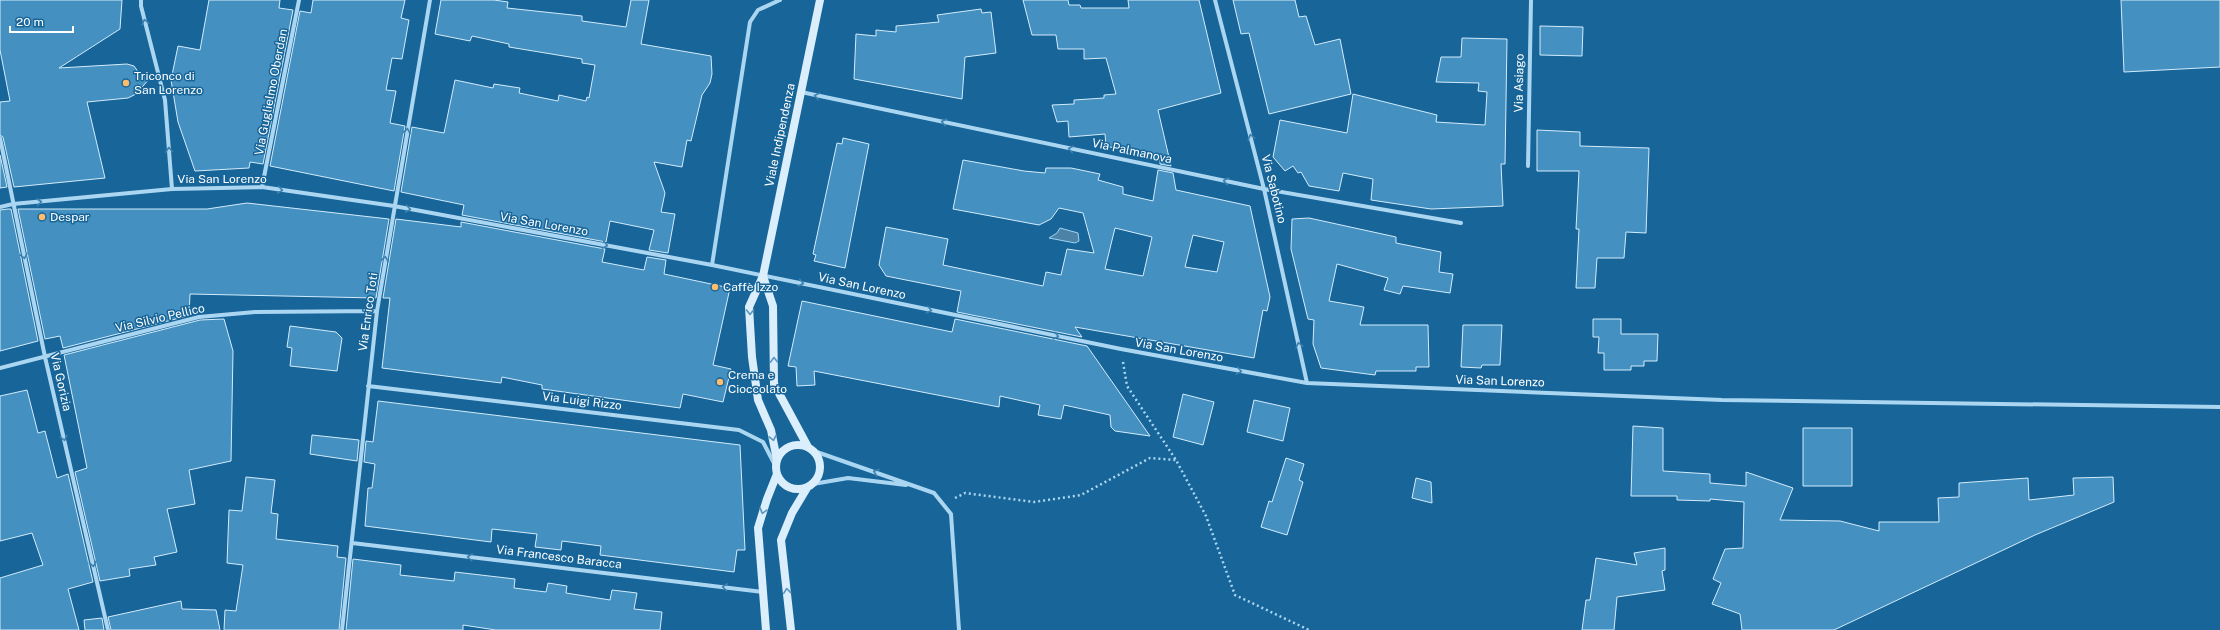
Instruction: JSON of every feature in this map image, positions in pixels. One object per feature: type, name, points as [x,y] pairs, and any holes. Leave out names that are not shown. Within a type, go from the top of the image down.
[{"type":"main road","name":"Viale Indipendenza","points":[[777,467],[771,430],[758,400],[752,357],[749,307],[763,276],[820,0]]},
{"type":"main road","points":[[763,276],[773,306],[774,384],[821,464],[818,478],[810,486],[792,513],[781,540],[791,630]]},
{"type":"main road","points":[[766,630],[758,528],[777,467],[786,448],[793,446],[811,449]]},
{"type":"main road","points":[[777,467],[781,481],[793,489],[810,486]]},
{"type":"street","points":[[141,0],[141,6],[165,100],[172,189]]},
{"type":"street","name":"Via Guglielmo Oberdan","points":[[262,187],[299,0]]},
{"type":"street","name":"Via Enrico Toti","points":[[342,630],[377,311],[430,0]]},
{"type":"street","points":[[712,265],[750,22],[758,10],[780,0]]},
{"type":"street","name":"Via Sabotino","points":[[1215,0],[1264,189],[1307,383]]},
{"type":"street","name":"Via Asiago","points":[[1528,166],[1531,0]]},
{"type":"street","name":"Via Palmanova","points":[[801,92],[1264,189],[1461,223]]},
{"type":"street","name":"Via Gorizia","points":[[0,138],[45,357],[108,630]]},
{"type":"street","name":"Via San Lorenzo","points":[[0,207],[13,204],[172,189],[262,187],[394,206],[712,265],[1121,349],[1307,383],[1722,400],[2220,407]]},
{"type":"street","name":"Via Silvio Pellico","points":[[0,368],[199,317],[255,312],[377,311]]},
{"type":"street","name":"Via Luigi Rizzo","points":[[368,386],[739,430],[763,442],[777,467]]},
{"type":"street","points":[[811,449],[934,493],[944,504],[951,514],[959,630]]},
{"type":"street","points":[[810,486],[848,478],[913,486]]},
{"type":"street","name":"Via Francesco Baracca","points":[[352,543],[763,592]]},
{"type":"path","points":[[1121,349],[1127,386],[1176,460],[1206,516],[1235,595],[1310,630]]},
{"type":"path","points":[[944,504],[965,493],[1034,502],[1081,495],[1150,458],[1176,460]]},
{"type":"water","points":[[1060,228],[1078,233],[1079,241],[1075,243],[1049,238],[1057,233]]},
{"type":"building","points":[[0,0],[122,0],[120,29],[59,68],[127,64],[134,66],[139,73],[150,78],[136,94],[128,98],[87,102],[105,178],[14,187],[3,137],[0,135],[0,102],[10,101],[0,50]]},
{"type":"building","points":[[209,0],[280,0],[279,8],[293,10],[263,164],[250,162],[249,168],[195,171],[178,122],[171,80],[178,46],[200,50]]},
{"type":"building","points":[[313,0],[405,0],[401,18],[409,20],[402,59],[392,58],[386,90],[396,91],[390,123],[405,126],[394,191],[270,166],[300,11],[311,13]]},
{"type":"building","points":[[441,0],[494,0],[508,2],[507,8],[582,16],[582,21],[626,27],[631,0],[649,0],[641,44],[711,56],[712,74],[710,83],[702,95],[691,141],[687,140],[682,167],[654,162],[665,193],[661,212],[675,214],[668,253],[649,250],[654,230],[610,221],[606,242],[462,215],[464,205],[401,192],[412,127],[444,133],[455,80],[493,88],[494,84],[520,88],[519,93],[558,101],[559,95],[586,101],[587,97],[589,98],[595,65],[582,63],[582,59],[509,47],[509,44],[472,36],[470,41],[435,34]]},
{"type":"building","points":[[1023,0],[1068,0],[1069,5],[1080,5],[1081,8],[1129,8],[1128,0],[1199,0],[1221,93],[1158,110],[1171,166],[1160,164],[1160,160],[1106,146],[1105,134],[1069,137],[1068,121],[1057,122],[1052,105],[1074,104],[1074,100],[1104,98],[1104,95],[1116,94],[1106,58],[1084,59],[1084,49],[1058,49],[1056,35],[1032,35]]},
{"type":"building","points":[[1233,0],[1295,0],[1299,17],[1306,16],[1315,45],[1340,39],[1351,94],[1269,114],[1249,33],[1241,34]]},
{"type":"building","points":[[2121,0],[2220,0],[2220,67],[2124,72]]},
{"type":"building","points":[[981,9],[982,13],[991,12],[996,53],[965,57],[962,99],[854,79],[856,34],[876,36],[876,30],[896,32],[896,26],[939,22],[937,15]]},
{"type":"building","points":[[1540,26],[1583,27],[1582,56],[1540,55]]},
{"type":"building","points":[[1462,38],[1507,39],[1505,164],[1501,164],[1503,206],[1431,209],[1371,200],[1373,179],[1343,173],[1339,191],[1309,186],[1301,172],[1298,173],[1293,166],[1285,171],[1273,157],[1280,120],[1347,133],[1353,94],[1437,115],[1436,122],[1485,125],[1487,92],[1478,91],[1479,83],[1436,82],[1441,57],[1461,57]]},
{"type":"building","points":[[1537,130],[1580,132],[1580,146],[1649,148],[1646,233],[1626,232],[1624,258],[1597,258],[1595,288],[1576,288],[1579,229],[1576,229],[1579,171],[1537,171]]},
{"type":"building","points":[[843,138],[869,144],[845,268],[814,261],[816,255],[813,254],[837,143],[842,144]]},
{"type":"building","points":[[0,155],[7,187],[0,188]]},
{"type":"building","points":[[963,160],[1024,171],[1045,173],[1046,168],[1071,168],[1100,174],[1098,180],[1123,187],[1123,194],[1153,201],[1158,170],[1173,173],[1176,190],[1250,206],[1270,297],[1267,311],[1263,310],[1254,358],[1075,327],[1082,337],[957,312],[961,291],[886,276],[879,265],[886,227],[948,239],[943,265],[1043,286],[1046,272],[1061,275],[1067,249],[1094,253],[1083,213],[1059,208],[1051,219],[1039,225],[953,209]],"holes":[[[1115,228],[1152,237],[1143,276],[1105,269]],[[1193,235],[1224,242],[1217,272],[1185,267]]]},
{"type":"building","points":[[247,203],[389,219],[376,298],[190,294],[189,315],[191,315],[63,348],[60,336],[45,339],[18,209],[207,209]]},
{"type":"building","points":[[11,209],[38,341],[0,351],[0,210]]},
{"type":"building","points":[[1309,218],[1396,237],[1396,243],[1441,252],[1439,272],[1453,274],[1450,293],[1403,286],[1400,294],[1384,290],[1388,278],[1337,264],[1329,301],[1364,307],[1360,325],[1428,325],[1429,367],[1416,367],[1416,371],[1376,371],[1375,375],[1321,368],[1313,344],[1314,320],[1308,319],[1291,249],[1292,219]]},
{"type":"building","points":[[396,219],[461,227],[461,222],[605,249],[602,262],[644,270],[647,257],[666,260],[664,274],[730,288],[713,365],[731,369],[723,402],[683,394],[680,408],[542,389],[542,385],[502,377],[501,383],[382,368],[390,298],[383,298]]},
{"type":"building","points":[[802,301],[952,332],[955,319],[1087,346],[1150,436],[1115,431],[1111,427],[1110,415],[1064,405],[1061,419],[1038,415],[1040,405],[1000,396],[999,407],[814,371],[815,385],[797,386],[796,367],[788,366]]},
{"type":"building","points":[[224,319],[233,351],[231,461],[189,470],[195,504],[167,509],[177,552],[154,557],[156,565],[129,569],[130,576],[100,581],[75,472],[87,468],[64,355],[200,320]]},
{"type":"building","points":[[1593,319],[1621,319],[1621,334],[1658,334],[1657,361],[1644,361],[1644,366],[1631,366],[1631,370],[1604,370],[1604,353],[1598,353],[1599,337],[1593,337]]},
{"type":"building","points":[[1463,325],[1502,325],[1500,365],[1482,365],[1481,368],[1461,367]]},
{"type":"building","points":[[290,326],[336,332],[342,338],[337,371],[290,366],[292,348],[287,347]]},
{"type":"building","points":[[27,390],[38,433],[45,431],[57,478],[68,474],[93,582],[68,589],[79,630],[0,630],[0,578],[43,565],[32,533],[0,541],[0,396]]},
{"type":"building","points":[[1183,394],[1214,402],[1203,445],[1173,437]]},
{"type":"building","points":[[1254,400],[1290,408],[1283,441],[1247,432]]},
{"type":"building","points":[[378,401],[740,445],[745,550],[737,550],[734,572],[600,555],[601,546],[562,541],[561,550],[535,547],[537,534],[492,529],[491,542],[365,526],[368,488],[372,488],[375,464],[364,462],[366,441],[373,442]]},
{"type":"building","points":[[1633,426],[1663,428],[1663,471],[1710,474],[1710,483],[1746,486],[1746,472],[1793,488],[1780,520],[1840,521],[1879,531],[1879,522],[1939,522],[1938,498],[1959,497],[1959,483],[2028,478],[2029,500],[2074,495],[2073,478],[2113,477],[2114,502],[2035,535],[1834,630],[1742,630],[1740,614],[1712,604],[1721,583],[1713,579],[1725,549],[1743,548],[1744,502],[1710,499],[1710,501],[1677,500],[1677,496],[1631,496]]},
{"type":"building","points":[[1803,428],[1852,428],[1852,486],[1803,486]]},
{"type":"building","points":[[312,435],[359,440],[357,461],[310,454]]},
{"type":"building","points":[[1286,458],[1304,464],[1299,480],[1303,482],[1287,535],[1261,527],[1269,501],[1272,502]]},
{"type":"building","points":[[246,477],[275,480],[271,513],[278,514],[276,539],[338,546],[337,557],[346,558],[339,630],[224,630],[225,610],[236,611],[243,565],[227,563],[229,510],[242,511]]},
{"type":"building","points":[[1416,478],[1431,482],[1432,503],[1412,498]]},
{"type":"building","points":[[1665,548],[1665,570],[1662,571],[1665,590],[1617,597],[1614,630],[1582,630],[1586,600],[1590,600],[1596,558],[1637,565],[1634,553]]},
{"type":"building","points":[[353,559],[401,565],[400,575],[454,581],[455,572],[515,579],[514,588],[546,592],[548,583],[567,586],[566,593],[610,600],[612,590],[637,593],[634,609],[662,612],[660,630],[496,630],[463,625],[463,630],[346,630]]},
{"type":"building","points":[[181,601],[182,609],[216,610],[220,630],[111,630],[108,617]]},
{"type":"building","points":[[102,618],[104,630],[85,630],[84,620]]},
{"type":"place","name":"Triconco di San Lorenzo","points":[[126,83]]},
{"type":"place","name":"Despar","points":[[42,217]]},
{"type":"place","name":"Caffè Izzo","points":[[715,287]]},
{"type":"place","name":"Crema e Cioccolato","points":[[720,382]]}]
